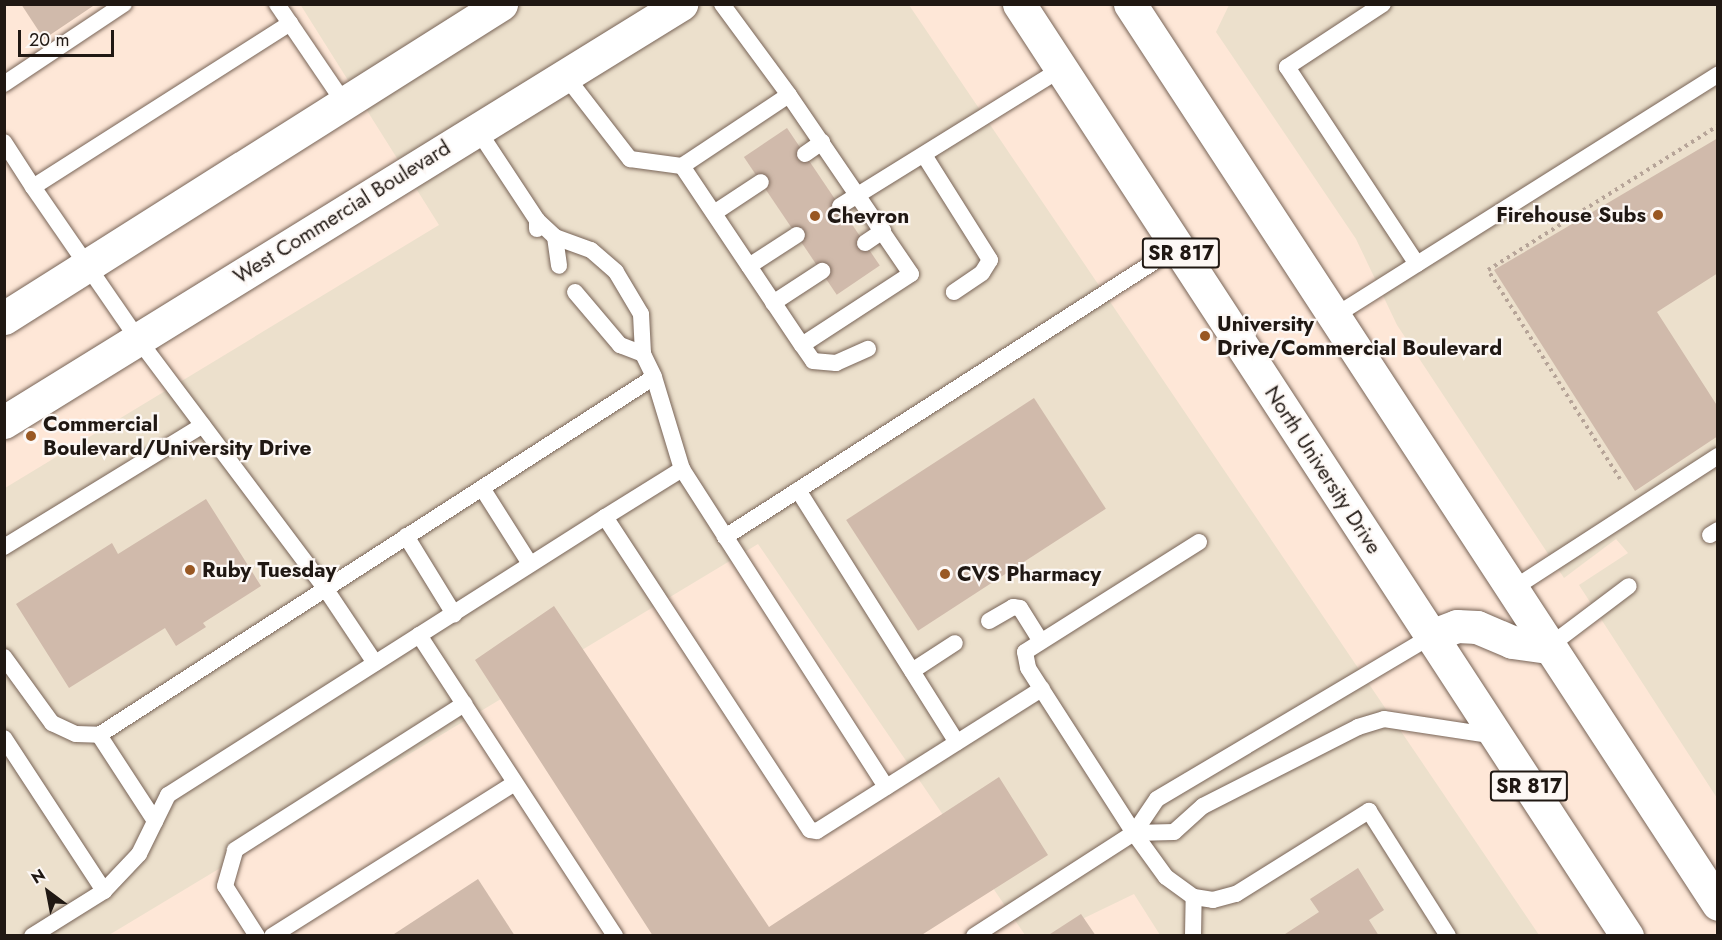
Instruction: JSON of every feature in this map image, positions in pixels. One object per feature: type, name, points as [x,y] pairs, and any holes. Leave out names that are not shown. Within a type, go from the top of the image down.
[{"type":"main road","name":"West Commercial Boulevard","points":[[4,422],[564,74],[681,4]]},
{"type":"main road","name":"North University Drive","points":[[1020,4],[1627,936]]},
{"type":"main road","points":[[1130,4],[1718,904]]},
{"type":"main road","points":[[4,318],[345,104],[493,6]]},
{"type":"main road","points":[[1431,636],[1457,626],[1478,627],[1512,642],[1548,647]]},
{"type":"lane","points":[[4,84],[124,4]]},
{"type":"lane","points":[[277,4],[345,104]]},
{"type":"lane","points":[[722,4],[822,142],[911,274],[801,345]]},
{"type":"lane","points":[[1383,4],[1287,67],[1417,264]]},
{"type":"lane","points":[[33,187],[290,24]]},
{"type":"lane","points":[[840,206],[1061,69]]},
{"type":"lane","points":[[564,74],[630,159],[682,166],[789,95]]},
{"type":"lane","points":[[1333,317],[1718,75]]},
{"type":"lane","points":[[477,129],[537,225],[555,237],[591,250],[616,272],[641,314],[643,354],[654,377],[682,469],[886,787]]},
{"type":"lane","points":[[4,142],[33,187],[90,265],[138,339],[325,588],[375,663]]},
{"type":"lane","points":[[804,154],[822,142]]},
{"type":"lane","points":[[924,155],[990,260],[982,273],[954,292]]},
{"type":"lane","points":[[682,166],[813,361],[836,363],[868,349]]},
{"type":"lane","points":[[714,213],[761,182]]},
{"type":"lane","points":[[865,243],[883,231]]},
{"type":"lane","points":[[749,266],[797,235]]},
{"type":"lane","points":[[555,237],[559,266]]},
{"type":"lane","points":[[725,537],[1177,247]]},
{"type":"lane","points":[[773,303],[822,271]]},
{"type":"lane","points":[[575,292],[620,345],[643,354]]},
{"type":"lane","points":[[4,657],[52,723],[76,734],[99,735],[654,377]]},
{"type":"lane","points":[[4,547],[203,425]]},
{"type":"lane","points":[[1511,590],[1718,456]]},
{"type":"lane","points":[[32,936],[104,891],[139,854],[168,795],[682,469]]},
{"type":"lane","points":[[482,488],[530,564]]},
{"type":"lane","points":[[798,490],[957,742]]},
{"type":"lane","points":[[605,517],[810,830],[817,831],[1042,689]]},
{"type":"lane","points":[[406,536],[454,614]]},
{"type":"lane","points":[[1199,542],[1025,652],[1028,668],[1134,833],[1166,877],[1194,897],[1213,900],[1236,894],[1369,811],[1448,936]]},
{"type":"lane","points":[[1548,647],[1629,586]]},
{"type":"lane","points":[[989,621],[1012,607],[1020,608],[1041,641]]},
{"type":"lane","points":[[419,634],[615,936]]},
{"type":"lane","points":[[974,936],[1134,833],[1157,799],[1431,636]]},
{"type":"lane","points":[[912,671],[955,643]]},
{"type":"lane","points":[[257,936],[225,886],[235,850],[464,704]]},
{"type":"lane","points":[[1134,833],[1174,832],[1203,806],[1358,727],[1384,719],[1497,736]]},
{"type":"lane","points":[[99,735],[155,821]]},
{"type":"lane","points":[[4,738],[104,891]]},
{"type":"lane","points":[[272,936],[515,783]]},
{"type":"lane","points":[[1193,936],[1194,897]]},
{"type":"path","points":[[1620,479],[1488,270],[1718,126]]},
{"type":"shaded area","points":[[300,4],[909,5],[1539,935],[1160,935],[1134,894],[1049,935],[1025,935],[758,544],[109,935],[5,936],[5,488],[439,225]]},
{"type":"shaded area","points":[[1229,5],[1717,5],[1717,798],[1579,585],[1628,553],[1616,539],[1564,578],[1397,325],[1356,239],[1216,32]]},
{"type":"building","points":[[21,4],[96,4],[44,39]]},
{"type":"building","name":"Chevron","points":[[787,128],[880,266],[837,295],[744,157]]},
{"type":"building","points":[[1718,138],[1718,273],[1657,312],[1718,407],[1718,436],[1635,491],[1494,270]]},
{"type":"building","name":"CVS Pharmacy","points":[[1034,398],[1106,509],[918,631],[846,520]]},
{"type":"building","points":[[206,499],[261,586],[203,623],[206,627],[176,646],[165,628],[69,688],[16,604],[112,543],[118,554]]},
{"type":"building","points":[[554,606],[769,927],[999,777],[1048,855],[920,936],[653,936],[475,660]]},
{"type":"building","points":[[1358,868],[1384,910],[1369,920],[1379,936],[1282,936],[1319,912],[1310,899]]},
{"type":"building","points":[[478,879],[515,936],[391,936]]},
{"type":"building","points":[[1081,914],[1096,936],[1047,936]]},
{"type":"place","name":"Firehouse Subs","points":[[1658,215]]},
{"type":"place","name":"Chevron","points":[[815,216]]},
{"type":"place","name":"University Drive/Commercial Boulevard","points":[[1205,336]]},
{"type":"place","name":"Commercial Boulevard/University Drive","points":[[31,436]]},
{"type":"place","name":"Ruby Tuesday","points":[[190,570]]},
{"type":"place","name":"CVS Pharmacy","points":[[945,574]]}]
